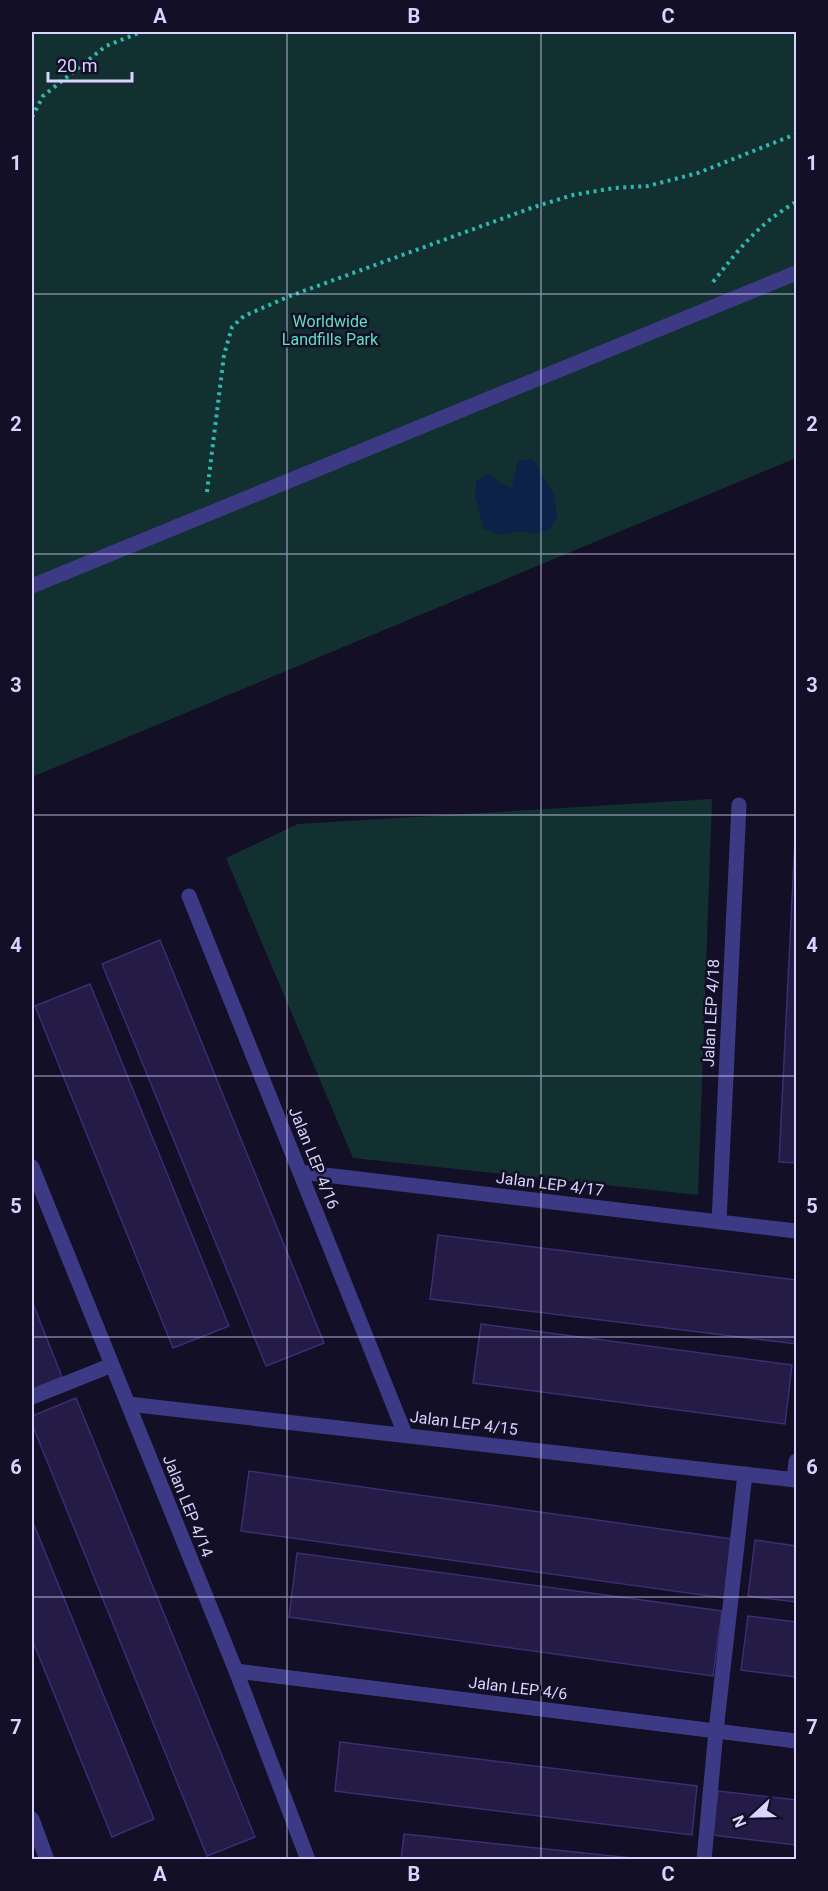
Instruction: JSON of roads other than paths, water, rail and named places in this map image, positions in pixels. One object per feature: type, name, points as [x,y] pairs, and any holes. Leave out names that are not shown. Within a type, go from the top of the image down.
[{"type":"street","points":[[32,586],[796,273]]},
{"type":"street","name":"Jalan LEP 4/18","points":[[718,1222],[739,805]]},
{"type":"street","name":"Jalan LEP 4/16","points":[[189,896],[405,1434]]},
{"type":"street","name":"Jalan LEP 4/14","points":[[32,1167],[236,1671],[308,1860]]},
{"type":"street","name":"Jalan LEP 4/17","points":[[300,1173],[796,1231]]},
{"type":"street","points":[[32,1397],[112,1365]]},
{"type":"street","name":"Jalan LEP 4/15","points":[[128,1404],[795,1480]]},
{"type":"street","points":[[795,1480],[796,1461]]},
{"type":"street","points":[[704,1860],[745,1474]]},
{"type":"street","name":"Jalan LEP 4/6","points":[[236,1671],[796,1741]]},
{"type":"street","points":[[32,1819],[47,1860]]},
{"type":"water","points":[[533,459],[554,495],[557,517],[550,529],[536,534],[516,531],[500,535],[484,529],[475,496],[476,481],[489,474],[501,484],[512,488],[518,460]]},
{"type":"park label","name":"Worldwide Landfills Park","points":[[330,330]]}]
